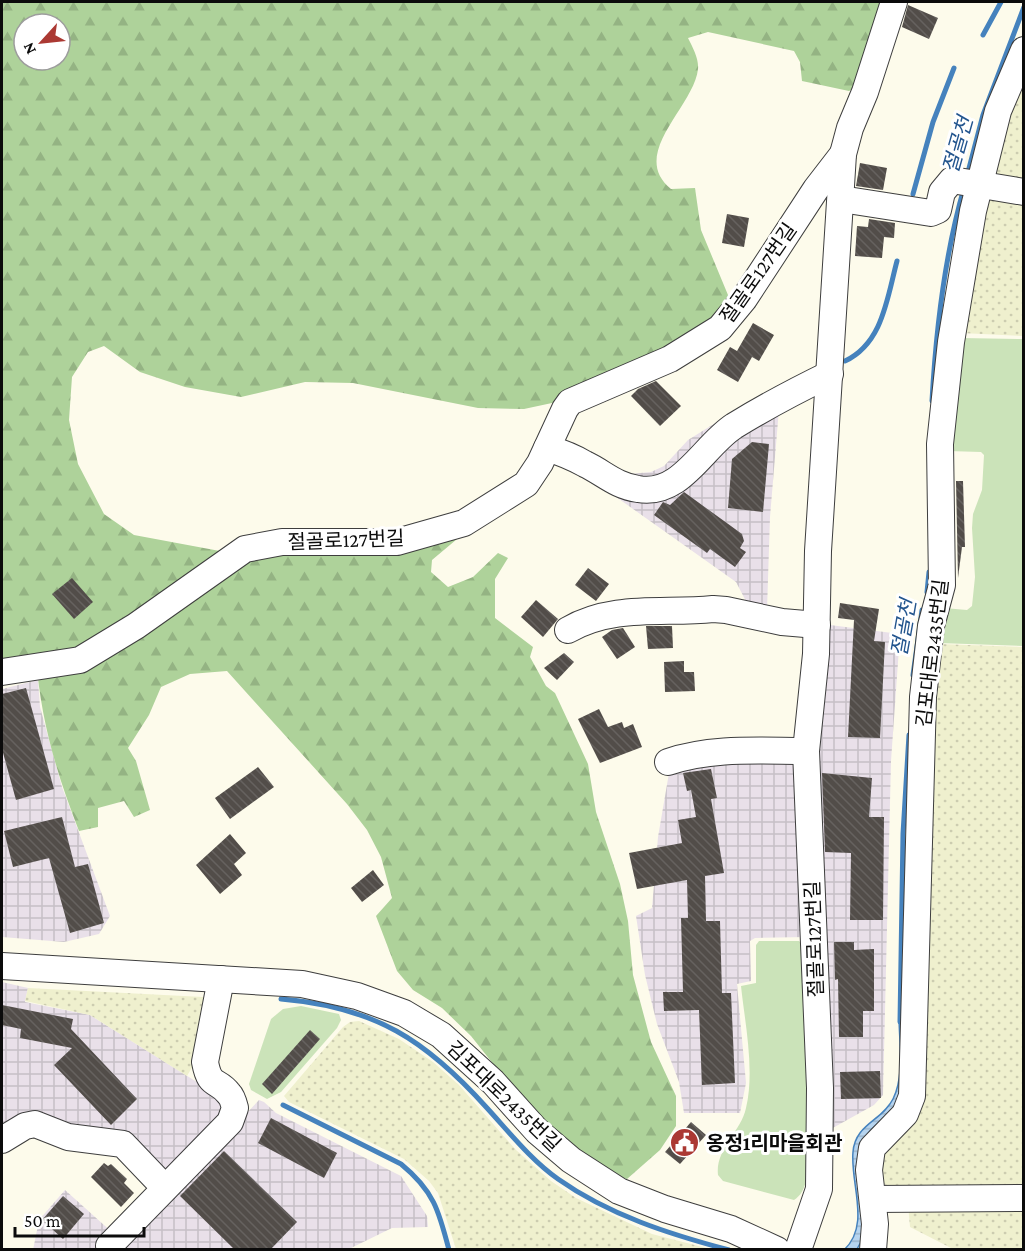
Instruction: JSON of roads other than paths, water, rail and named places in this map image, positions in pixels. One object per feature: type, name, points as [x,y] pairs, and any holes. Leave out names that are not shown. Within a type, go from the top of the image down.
[{"type":"street","name":"절골로127번길","points":[[798,1250],[819,1189],[820,1088],[806,750],[817,625],[818,551],[843,154],[894,2]]},
{"type":"street","name":"김포대로2435번길","points":[[873,1250],[873,1199],[869,1170],[872,1148],[905,1114],[912,1096],[922,697],[931,626],[942,585],[940,444],[970,183],[1023,50]]},
{"type":"street","name":"절골로127번길","points":[[2,672],[80,660],[136,626],[224,562],[254,546],[282,542],[397,542],[464,523],[526,484],[570,402],[670,359],[720,328],[744,299],[816,189],[843,154]]},
{"type":"street","points":[[841,199],[931,213],[938,210],[942,192],[948,183],[970,183],[1023,192]]},
{"type":"street","points":[[547,448],[586,464],[615,483],[640,490],[666,486],[688,470],[730,428],[772,403],[830,374]]},
{"type":"street","points":[[568,630],[588,619],[618,612],[713,609],[782,622],[817,625]]},
{"type":"street","points":[[668,762],[688,755],[714,752],[806,750]]},
{"type":"street","name":"김포대로2435번길","points":[[2,966],[302,984],[357,996],[404,1013],[441,1035],[494,1082],[537,1131],[571,1160],[619,1191],[665,1209],[731,1229],[777,1250]]},
{"type":"street","points":[[109,1246],[230,1122],[235,1108],[229,1093],[213,1083],[207,1076],[205,1062],[221,979]]},
{"type":"street","points":[[2,1140],[25,1126],[35,1124],[68,1137],[123,1144],[165,1188]]},
{"type":"street","points":[[873,1199],[1023,1198]]},
{"type":"water","points":[[902,1015],[904,1071],[901,1093],[891,1111],[866,1136],[862,1240],[857,1249],[844,1250],[852,1240],[858,1216],[853,1164],[855,1143],[864,1129],[888,1106],[897,1090],[900,1069],[899,1016]]},
{"type":"waterway","points":[[983,35],[1001,2]]},
{"type":"waterway","name":"절골천","points":[[967,176],[983,115],[1024,7]]},
{"type":"waterway","points":[[913,194],[933,122],[954,68]]},
{"type":"waterway","name":"절골천","points":[[932,401],[942,293],[951,240],[964,188]]},
{"type":"waterway","points":[[845,361],[858,353],[876,331],[882,318],[897,261]]},
{"type":"waterway","name":"절골천","points":[[927,592],[929,572]]},
{"type":"waterway","name":"절골천","points":[[913,675],[922,610]]},
{"type":"waterway","name":"절골천","points":[[900,1022],[903,834],[909,735]]},
{"type":"waterway","points":[[281,999],[344,1010],[396,1031],[442,1063],[529,1155],[558,1179],[598,1203],[640,1222],[729,1250]]},
{"type":"waterway","points":[[283,1105],[401,1164],[421,1183],[434,1202],[449,1250]]},
{"type":"place","name":"옹정1리마을회관","points":[[685,1143]]}]
